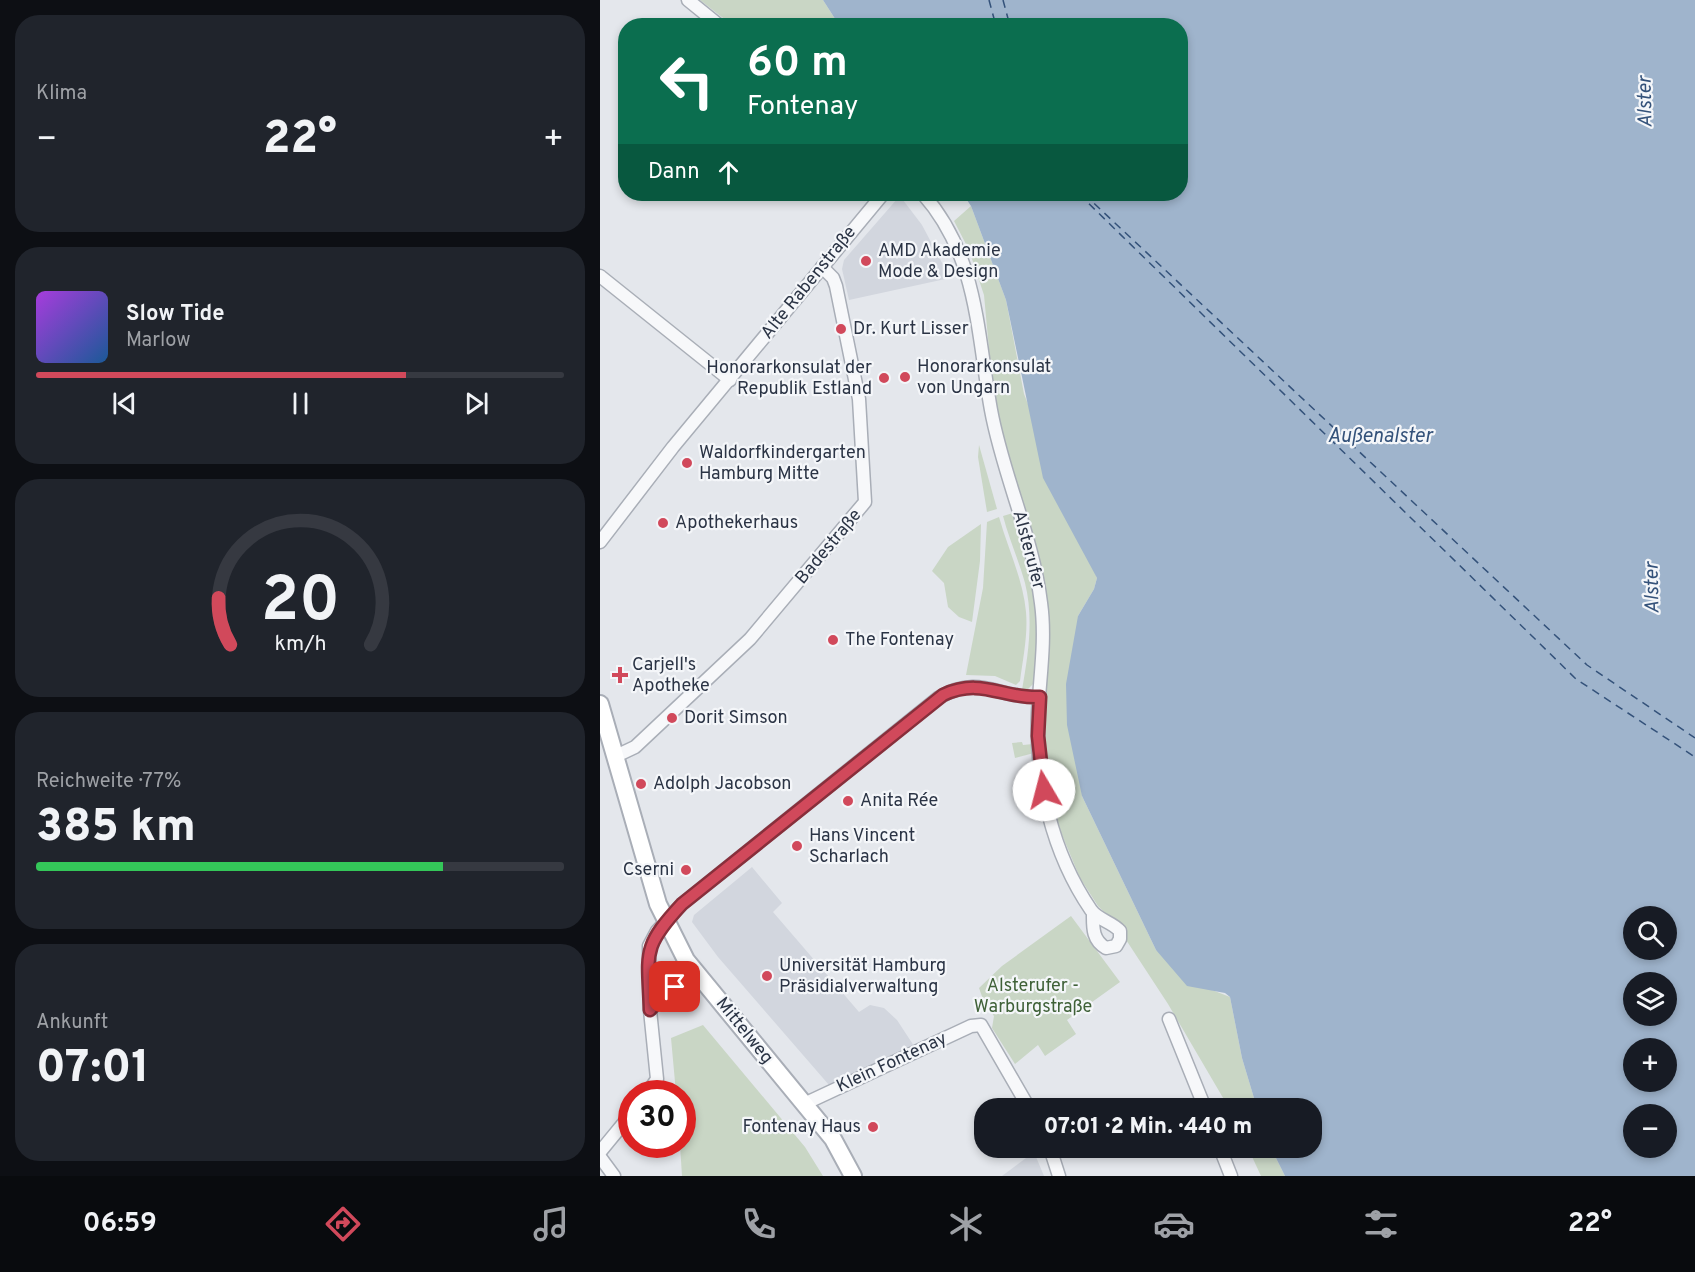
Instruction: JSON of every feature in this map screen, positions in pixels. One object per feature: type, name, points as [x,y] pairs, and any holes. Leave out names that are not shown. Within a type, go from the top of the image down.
[{"type":"street","points":[[688,0],[710,18]]},
{"type":"street","name":"Alte Rabenstraße","points":[[600,542],[673,447],[877,201]]},
{"type":"street","name":"Alsterufer","points":[[929,201],[956,242],[974,292],[999,447],[1039,589],[1043,625],[1040,758],[1049,813],[1068,869],[1093,913]]},
{"type":"street","name":"Badestraße","points":[[616,756],[635,747],[749,640],[826,551],[862,507],[867,496],[859,399],[836,286],[833,278],[822,267]]},
{"type":"street","points":[[600,276],[730,380]]},
{"type":"street","points":[[655,1080],[649,946],[665,922],[682,904],[938,698],[954,690],[978,686],[990,687],[1017,698],[1040,697]]},
{"type":"street","name":"Mittelweg","points":[[600,704],[665,922],[686,960],[833,1139],[853,1176]]},
{"type":"street","points":[[650,1010],[670,989],[701,978]]},
{"type":"street","points":[[1169,1019],[1201,1098]]},
{"type":"street","name":"Klein Fontenay","points":[[804,1104],[971,1026],[981,1025],[1023,1098]]},
{"type":"street","points":[[600,1152],[618,1130]]},
{"type":"street","points":[[600,1157],[614,1176]]},
{"type":"street","points":[[1053,1158],[1059,1176]]},
{"type":"street","points":[[1224,1158],[1231,1176]]},
{"type":"shaded area","points":[[895,201],[904,201],[922,225],[950,278],[849,300],[842,269],[844,260]]},
{"type":"shaded area","points":[[752,867],[782,903],[773,912],[859,1012],[870,1005],[884,1008],[897,1020],[914,1046],[829,1085],[718,957],[692,922],[694,915]]},
{"type":"shaded area","points":[[1026,1158],[1036,1158],[1044,1176],[1002,1176]]},
{"type":"green space","points":[[700,0],[823,0],[835,18],[723,18]]},
{"type":"green space","points":[[971,206],[1006,300],[1024,394],[1097,578],[1094,589],[1078,616],[1082,796],[1156,950],[1212,990],[1230,997],[1242,1058],[1254,1098],[1223,1098],[1168,1004],[1115,923],[1098,906],[1080,878],[1057,823],[1048,789],[1045,754],[1047,626],[994,403],[984,295],[969,250],[954,221]]},
{"type":"green space","points":[[979,445],[997,509],[987,512],[978,457]]},
{"type":"green space","points":[[1013,513],[1035,598],[1038,631],[1034,683],[1027,690],[1022,690],[1029,637],[1028,596],[1003,516]]},
{"type":"green space","points":[[999,517],[1019,576],[1026,612],[1024,655],[1020,681],[1016,685],[995,676],[966,675],[983,588],[987,522]]},
{"type":"green space","points":[[981,524],[980,561],[972,622],[959,617],[948,607],[944,583],[932,571],[948,547]]},
{"type":"green space","points":[[1022,742],[1023,745],[1033,744],[1034,753],[1015,758],[1012,743]]},
{"type":"green space","name":"Alsterufer - Warburgstraße","points":[[1071,916],[1120,982],[1067,1020],[1076,1034],[1045,1056],[1038,1045],[1015,1064],[992,1028],[994,1016],[985,1005],[979,988],[1002,966]]},
{"type":"green space","points":[[703,1025],[805,1147],[823,1176],[682,1176],[681,1158],[696,1158],[696,1080],[675,1080],[671,1038]]},
{"type":"green space","points":[[1253,1158],[1276,1158],[1285,1176],[1261,1176]]},
{"type":"water","name":"Außenalster","points":[[823,0],[1695,0],[1695,1176],[1285,1176],[1276,1158],[1322,1158],[1322,1098],[1254,1098],[1242,1058],[1230,997],[1225,993],[1187,986],[1156,950],[1082,796],[1067,725],[1066,684],[1078,616],[1094,589],[1097,578],[1043,478],[1006,300],[968,201],[1188,201],[1188,18],[835,18]]},
{"type":"ferry route","points":[[989,0],[994,18]]},
{"type":"ferry route","points":[[1003,0],[1008,18]]},
{"type":"ferry route","points":[[1086,201],[1576,679],[1695,757]]},
{"type":"ferry route","points":[[1091,201],[1587,665],[1695,738]]},
{"type":"place","name":"AMD Akademie Mode & Design","points":[[866,261]]},
{"type":"place","name":"Dr. Kurt Lisser","points":[[841,329]]},
{"type":"place","name":"Honorarkonsulat von Ungarn","points":[[905,377]]},
{"type":"place","name":"Honorarkonsulat der Republik Estland","points":[[884,378]]},
{"type":"place","name":"Waldorfkindergarten Hamburg Mitte","points":[[687,463]]},
{"type":"place","name":"Apothekerhaus","points":[[663,523]]},
{"type":"place","name":"The Fontenay","points":[[833,640]]},
{"type":"place","name":"Carjell's Apotheke","points":[[620,675]]},
{"type":"place","name":"Dorit Simson","points":[[672,718]]},
{"type":"place","name":"Adolph Jacobson","points":[[641,784]]},
{"type":"place","name":"Anita Rée","points":[[848,801]]},
{"type":"place","name":"Hans Vincent Scharlach","points":[[797,846]]},
{"type":"place","name":"Cserni","points":[[686,870]]},
{"type":"place","name":"Universität Hamburg Präsidialverwaltung","points":[[767,976]]},
{"type":"place","name":"Fontenay Haus","points":[[873,1127]]},
{"type":"route","points":[[675,987],[665,992],[650,1010],[649,946],[665,922],[682,904],[943,695],[954,690],[978,686],[990,687],[1017,698],[1040,697],[1038,736],[1044,790]]},
{"type":"water label","name":"Alster","points":[[1646,102]]},
{"type":"water label","name":"Alster","points":[[1653,588]]}]
